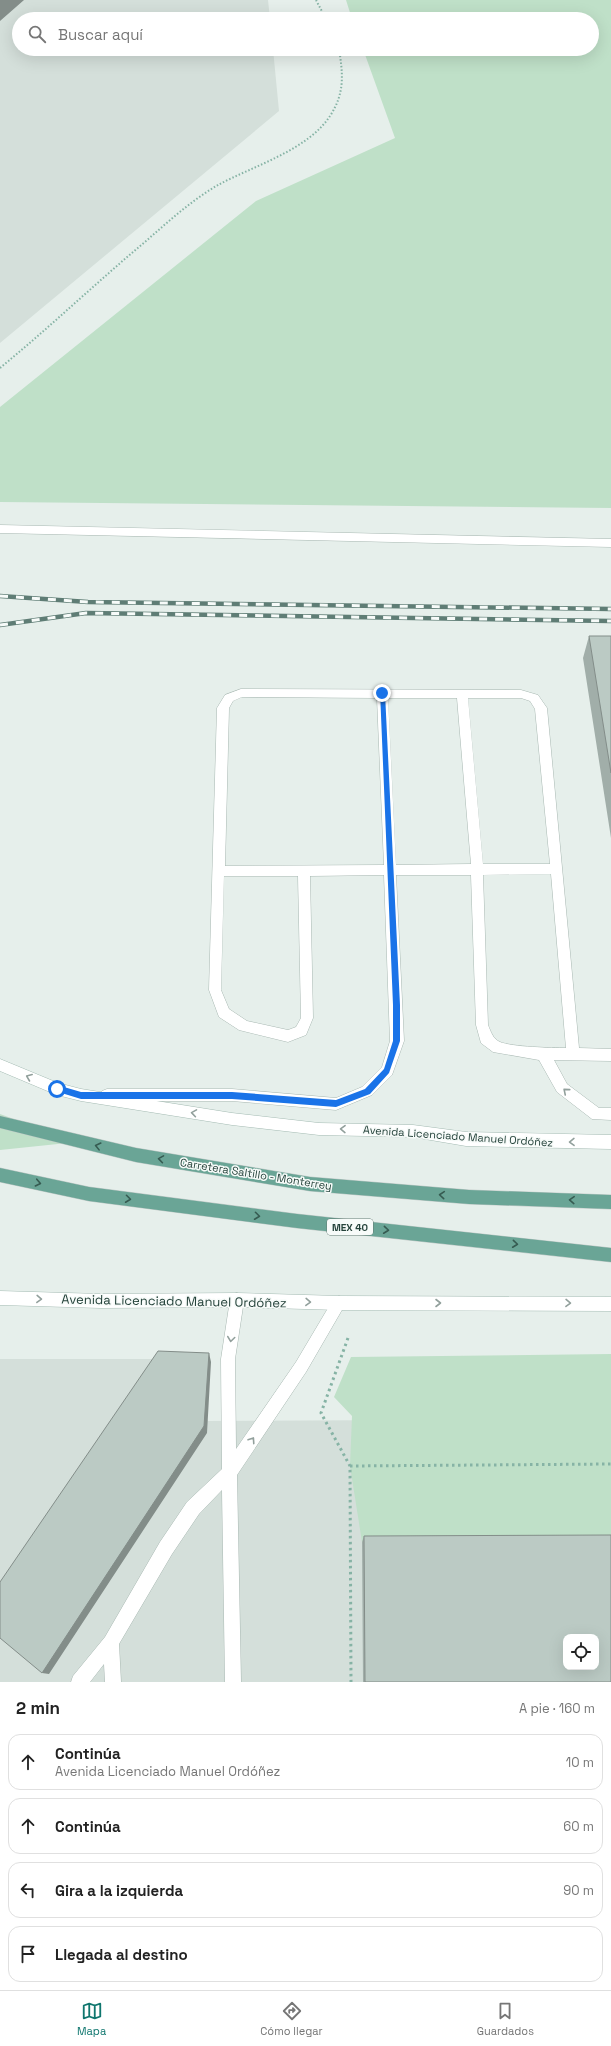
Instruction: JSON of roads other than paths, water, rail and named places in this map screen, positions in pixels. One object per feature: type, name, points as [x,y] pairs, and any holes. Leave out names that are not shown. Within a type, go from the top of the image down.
[{"type":"main road","points":[[0,529],[611,544]]},
{"type":"main road","points":[[304,871],[307,1018],[301,1031],[288,1036],[244,1026],[224,1014],[215,990],[217,871],[223,708],[229,698],[241,693],[521,694],[534,698],[541,708],[573,1055]]},
{"type":"main road","points":[[81,1096],[232,1096],[336,1104],[368,1091],[387,1071],[397,1041],[382,693]]},
{"type":"main road","points":[[462,693],[477,869],[482,1025],[486,1039],[498,1048],[543,1054],[611,1055]]},
{"type":"main road","points":[[217,871],[557,869]]},
{"type":"main road","points":[[543,1054],[562,1088],[597,1114],[611,1114]]},
{"type":"main road","name":"Avenida Licenciado Manuel Ordóñez","points":[[0,1065],[57,1089],[81,1096],[232,1119],[319,1129],[413,1131],[466,1139],[544,1142],[611,1142]]},
{"type":"main road","name":"Carretera Saltillo - Monterrey","points":[[0,1122],[136,1155],[310,1184],[469,1197],[611,1202]]},
{"type":"main road","name":"MEX 40","points":[[0,1175],[89,1194],[297,1221],[611,1255]]},
{"type":"main road","name":"Avenida Licenciado Manuel Ordóñez","points":[[0,1298],[101,1301],[237,1300],[339,1304],[611,1304]]},
{"type":"main road","points":[[232,1682],[230,1472],[227,1393],[228,1359],[237,1300]]},
{"type":"main road","points":[[79,1682],[111,1643],[166,1548],[193,1508],[230,1472],[301,1367],[339,1304]]},
{"type":"main road","points":[[111,1643],[113,1682]]},
{"type":"railway","points":[[0,596],[88,602],[611,609]]},
{"type":"railway","points":[[0,625],[86,613],[611,621]]}]
